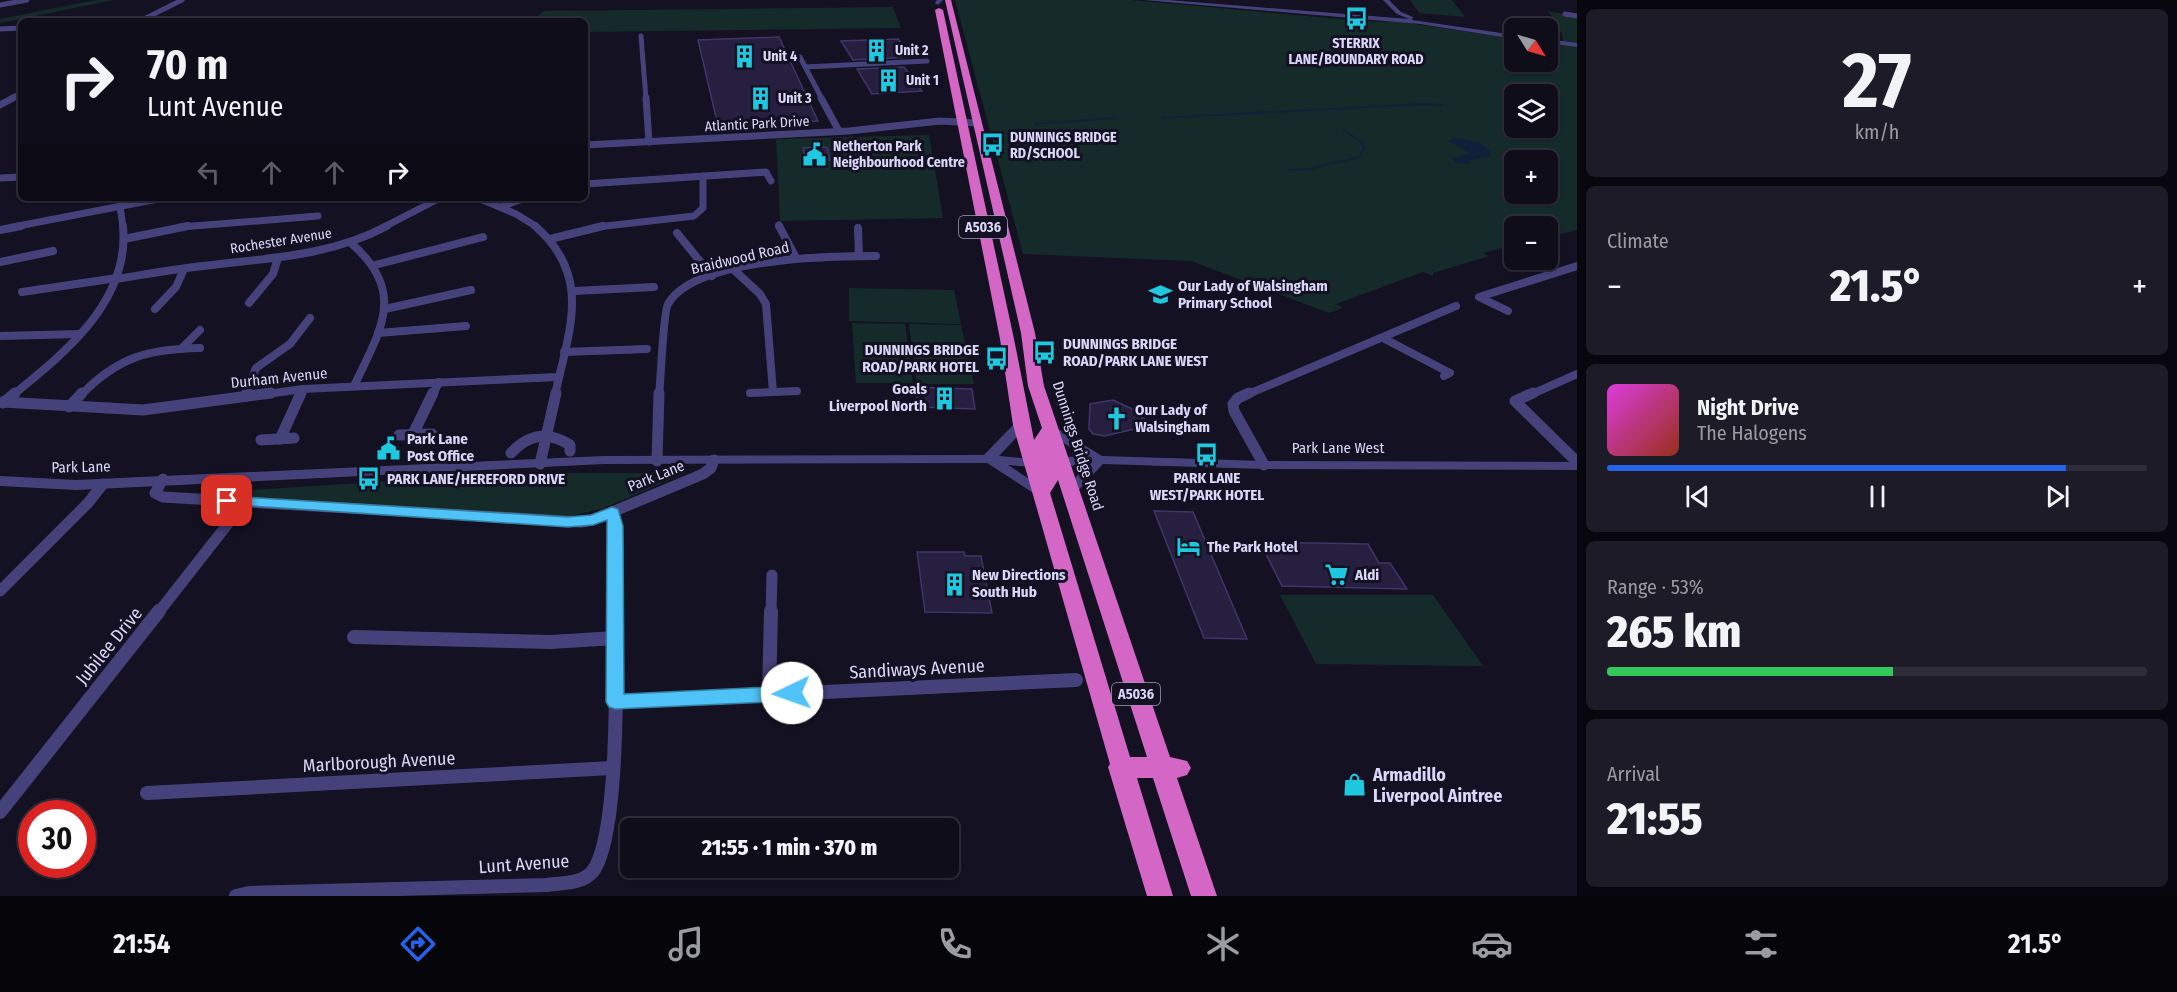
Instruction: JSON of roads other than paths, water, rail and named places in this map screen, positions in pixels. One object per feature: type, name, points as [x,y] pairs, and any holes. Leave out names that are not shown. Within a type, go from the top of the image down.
[{"type":"highway","name":"Dunnings Bridge Road","points":[[941,1],[1026,328],[1036,386],[1050,428],[1045,458]]},
{"type":"highway","name":"Dunnings Bridge Road","points":[[971,121],[1021,425],[1070,491],[1170,767],[1204,896]]},
{"type":"highway","points":[[1041,494],[1050,481],[1045,458]]},
{"type":"highway","name":"A5036","points":[[1041,494],[1160,896]]},
{"type":"highway","points":[[1120,767],[1170,767]]},
{"type":"street","points":[[0,5],[27,0]]},
{"type":"street","points":[[146,18],[182,0]]},
{"type":"street","points":[[1147,0],[1421,20]]},
{"type":"street","points":[[1386,0],[1397,11],[1412,19]]},
{"type":"street","points":[[1565,14],[1574,15],[1577,8]]},
{"type":"street","points":[[1397,11],[1447,27],[1504,35]]},
{"type":"street","points":[[1397,20],[1432,21],[1447,27]]},
{"type":"street","points":[[0,29],[18,28]]},
{"type":"street","points":[[641,36],[649,142]]},
{"type":"street","points":[[1558,42],[1577,45]]},
{"type":"street","points":[[800,57],[839,131]]},
{"type":"street","points":[[805,67],[927,62]]},
{"type":"street","points":[[0,105],[18,95]]},
{"type":"street","name":"Atlantic Park Drive","points":[[588,145],[929,124],[949,126],[971,121]]},
{"type":"street","points":[[588,184],[766,172],[771,181]]},
{"type":"street","points":[[550,239],[607,225],[694,216],[703,207],[703,176]]},
{"type":"street","points":[[0,178],[18,177]]},
{"type":"street","points":[[0,230],[149,201]]},
{"type":"street","name":"Rochester Avenue","points":[[22,292],[278,258],[351,243],[382,230],[435,201]]},
{"type":"street","points":[[486,201],[528,221],[550,239],[565,259],[572,274],[575,291],[572,322],[540,464]]},
{"type":"street","points":[[501,207],[517,201]]},
{"type":"street","points":[[2,403],[52,361],[79,334],[106,299],[121,266],[124,239],[120,207]]},
{"type":"street","points":[[124,239],[193,225],[317,217]]},
{"type":"street","points":[[779,225],[796,258]]},
{"type":"street","points":[[858,228],[859,256]]},
{"type":"street","points":[[677,233],[712,276]]},
{"type":"street","points":[[375,265],[483,237]]},
{"type":"street","points":[[351,243],[375,265],[385,291],[385,309],[378,333],[354,386]]},
{"type":"street","points":[[0,262],[53,251]]},
{"type":"street","name":"Braidwood Road","points":[[657,460],[658,410],[667,305],[671,297],[682,287],[734,270],[796,258],[876,256]]},
{"type":"street","points":[[249,303],[273,274],[278,258]]},
{"type":"street","points":[[1508,311],[1479,297],[1577,266]]},
{"type":"street","points":[[155,309],[176,287],[184,269]]},
{"type":"street","points":[[734,270],[760,294],[766,304],[773,392]]},
{"type":"street","points":[[575,291],[654,287]]},
{"type":"street","points":[[385,309],[471,290]]},
{"type":"street","points":[[1264,465],[1236,416],[1233,404],[1242,394],[1383,338],[1456,306]]},
{"type":"street","points":[[246,396],[256,368],[290,344],[310,318]]},
{"type":"street","points":[[378,333],[466,326]]},
{"type":"street","points":[[182,348],[200,330]]},
{"type":"street","points":[[0,336],[79,334]]},
{"type":"street","points":[[1383,338],[1450,373],[1444,376]]},
{"type":"street","points":[[69,407],[106,371],[118,363],[139,356],[182,348],[200,348]]},
{"type":"street","points":[[564,352],[647,349]]},
{"type":"street","points":[[1577,374],[1515,401],[1577,464]]},
{"type":"street","name":"Durham Avenue","points":[[2,403],[142,410],[303,389],[558,377]]},
{"type":"street","points":[[412,434],[439,382]]},
{"type":"street","points":[[280,439],[303,389]]},
{"type":"street","points":[[750,393],[797,391]]},
{"type":"street","points":[[1021,425],[988,459],[1041,494]]},
{"type":"street","points":[[1050,428],[1099,460],[1070,491]]},
{"type":"street","points":[[399,435],[432,434]]},
{"type":"street","points":[[511,453],[520,444],[546,434],[559,437],[570,445],[570,451]]},
{"type":"street","points":[[261,440],[294,438]]},
{"type":"street","name":"Park Lane","points":[[0,481],[53,485],[103,484],[163,479],[657,460],[1045,458]]},
{"type":"street","name":"Park Lane West","points":[[1045,458],[1264,465],[1577,464]]},
{"type":"street","name":"Park Lane","points":[[163,479],[155,494],[164,497],[568,522],[593,520],[703,474],[711,468],[714,460]]},
{"type":"street","points":[[0,591],[88,503],[103,484]]},
{"type":"street","name":"Jubilee Drive","points":[[0,812],[245,502]]},
{"type":"street","name":"Lunt Avenue","points":[[236,896],[249,893],[546,885],[577,882],[594,871],[602,855],[612,768],[616,638],[615,526],[612,512]]},
{"type":"street","points":[[768,694],[772,575]]},
{"type":"street","points":[[354,637],[551,642],[616,638]]},
{"type":"street","name":"Sandiways Avenue","points":[[615,702],[1076,680]]},
{"type":"street","name":"Marlborough Avenue","points":[[147,793],[612,768]]},
{"type":"water","points":[[1454,138],[1481,144],[1492,156],[1471,160],[1468,164],[1455,163],[1452,158],[1468,154],[1467,151],[1448,141]]},
{"type":"waterway","points":[[1162,118],[1424,104],[1442,105]]},
{"type":"waterway","points":[[1035,124],[1116,118]]},
{"type":"waterway","points":[[1288,170],[1310,169],[1359,157],[1364,148],[1362,142],[1343,130]]},
{"type":"place","name":"STERRIX LANE/BOUNDARY ROAD","points":[[1356,19]]},
{"type":"place","name":"Unit 2","points":[[877,50]]},
{"type":"place","name":"Unit 4","points":[[745,56]]},
{"type":"place","name":"Unit 1","points":[[888,80]]},
{"type":"place","name":"Unit 3","points":[[760,98]]},
{"type":"place","name":"DUNNINGS BRIDGE RD/SCHOOL","points":[[992,145]]},
{"type":"place","name":"Netherton Park Neighbourhood Centre","points":[[815,154]]},
{"type":"place","name":"Our Lady of Walsingham Primary School","points":[[1160,295]]},
{"type":"place","name":"DUNNINGS BRIDGE ROAD/PARK LANE WEST","points":[[1045,353]]},
{"type":"place","name":"DUNNINGS BRIDGE ROAD/PARK HOTEL","points":[[997,359]]},
{"type":"place","name":"Goals Liverpool North","points":[[945,398]]},
{"type":"place","name":"Our Lady of Walsingham","points":[[1117,419]]},
{"type":"place","name":"Park Lane Post Office","points":[[389,448]]},
{"type":"place","name":"PARK LANE WEST/PARK HOTEL","points":[[1207,454]]},
{"type":"place","name":"PARK LANE/HEREFORD DRIVE","points":[[369,479]]},
{"type":"place","name":"The Park Hotel","points":[[1189,547]]},
{"type":"place","name":"Aldi","points":[[1337,575]]},
{"type":"place","name":"New Directions South Hub","points":[[954,584]]},
{"type":"place","name":"Armadillo Liverpool Aintree","points":[[1355,785]]}]
